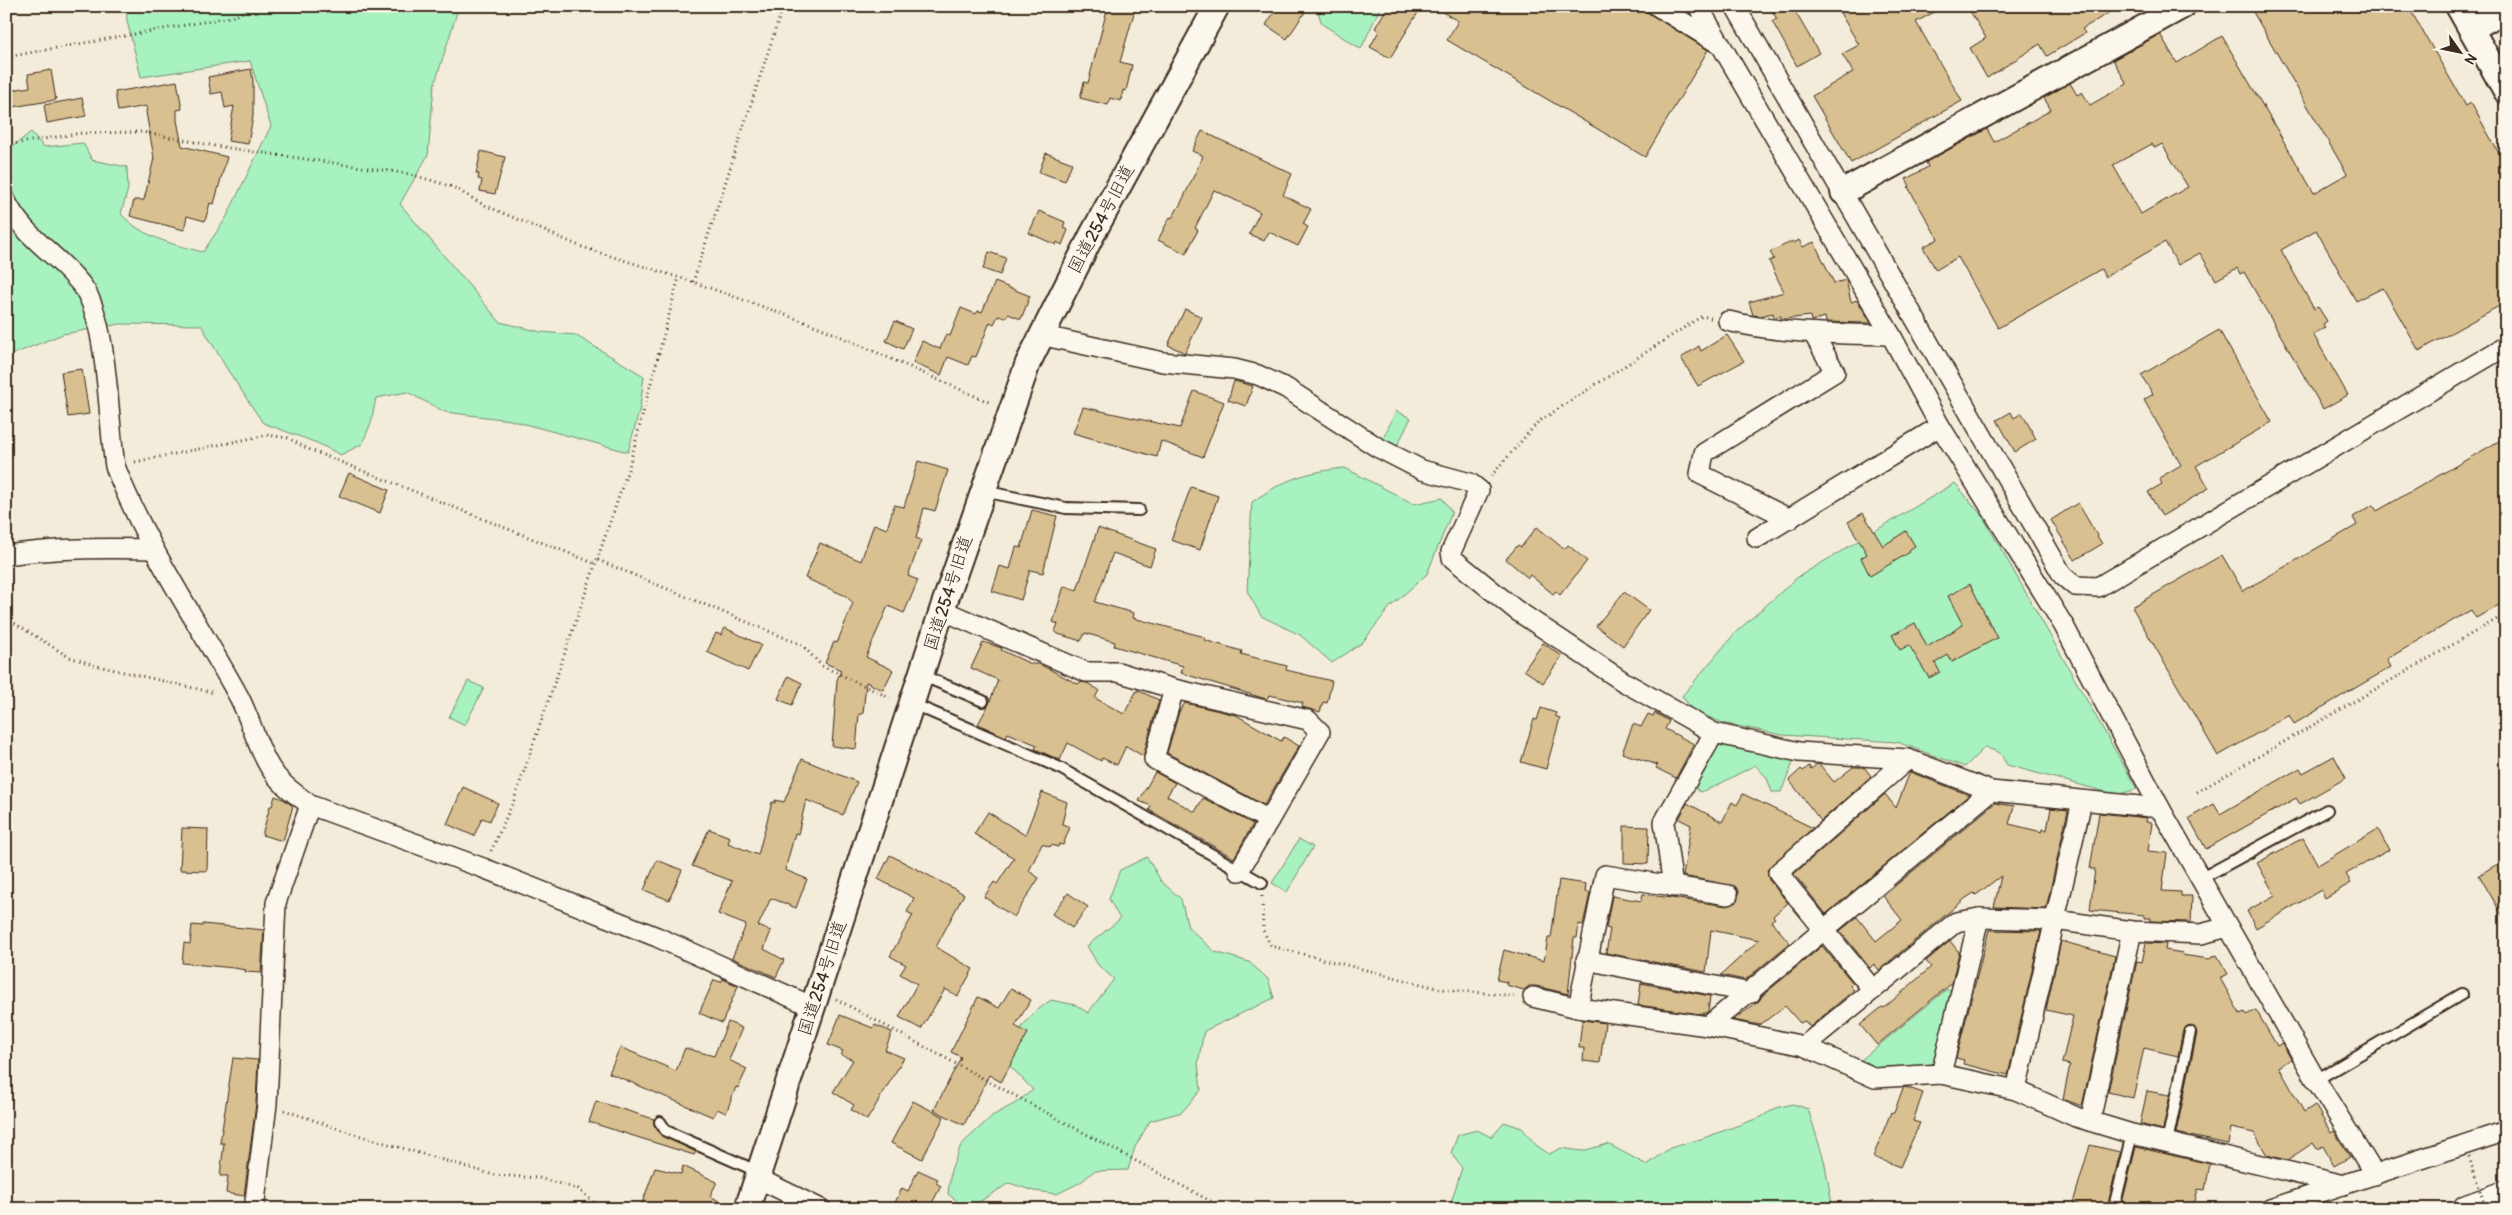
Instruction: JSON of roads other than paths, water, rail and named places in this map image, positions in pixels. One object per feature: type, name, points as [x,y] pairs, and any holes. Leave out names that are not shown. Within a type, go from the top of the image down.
[{"type":"highway","points":[[2467,1209],[2506,1195]]},
{"type":"street","name":"国道254号旧道","points":[[747,1209],[913,704],[942,610],[1010,411],[1040,335],[1092,235],[1217,6]]},
{"type":"street","points":[[1657,6],[1720,44]]},
{"type":"street","points":[[1698,6],[1891,336],[1940,426],[2064,626],[2160,808],[2200,879],[2316,1080],[2375,1175]]},
{"type":"street","points":[[1735,6],[2063,576],[2075,586],[2098,587],[2506,346]]},
{"type":"street","points":[[1814,207],[2183,6]]},
{"type":"street","points":[[2458,6],[2506,91]]},
{"type":"street","points":[[2471,29],[2506,9]]},
{"type":"street","points":[[6,201],[26,230],[83,287],[96,313],[115,466],[152,548],[240,698],[270,768],[281,783],[310,805],[483,868],[816,998]]},
{"type":"street","points":[[1728,322],[1750,327],[1814,333],[1891,336]]},
{"type":"street","points":[[1790,519],[1700,474],[1704,453],[1835,372],[1814,333]]},
{"type":"street","points":[[1040,335],[1163,362],[1234,369],[1258,375],[1286,388],[1377,447],[1422,470],[1470,483],[1479,490],[1451,552],[1452,558],[1516,610],[1599,666],[1714,733],[1799,752],[1908,758],[1991,791],[2160,808]]},
{"type":"street","points":[[1757,538],[1940,426]]},
{"type":"street","points":[[6,555],[38,550],[152,548]]},
{"type":"street","points":[[942,610],[1086,672],[1118,672],[1174,689],[1308,720],[1320,732],[1240,871]]},
{"type":"street","points":[[1174,689],[1154,759],[1270,820]]},
{"type":"street","points":[[1673,887],[1664,822],[1714,733]]},
{"type":"street","points":[[1873,990],[1778,873],[1908,758]]},
{"type":"street","points":[[1708,1026],[1751,993],[1823,930],[1991,791]]},
{"type":"street","points":[[2016,1090],[2082,801]]},
{"type":"street","points":[[254,1209],[267,1104],[276,903],[310,805]]},
{"type":"street","points":[[1578,1008],[1604,875],[1728,895]]},
{"type":"street","points":[[1941,1074],[1979,918]]},
{"type":"street","points":[[1804,1046],[1956,922],[1979,918],[2055,920],[2132,931],[2201,934],[2228,927]]},
{"type":"street","points":[[2090,1121],[2132,931]]},
{"type":"street","points":[[1586,960],[1751,993]]},
{"type":"street","points":[[1533,997],[1578,1008],[1708,1026],[1804,1046],[1875,1078],[1941,1074],[2016,1090],[2076,1117],[2132,1134],[2344,1185]]},
{"type":"street","points":[[2270,1209],[2506,1131]]},
{"type":"street","points":[[758,1175],[821,1209]]},
{"type":"lane","points":[[982,491],[1066,508],[1139,510]]},
{"type":"lane","points":[[921,676],[983,701]]},
{"type":"lane","points":[[913,704],[1058,768],[1262,883]]},
{"type":"lane","points":[[2200,879],[2327,810]]},
{"type":"lane","points":[[2316,1080],[2462,994]]},
{"type":"lane","points":[[2167,1142],[2190,1032]]},
{"type":"lane","points":[[660,1122],[666,1131],[758,1175]]},
{"type":"lane","points":[[2119,1209],[2114,1207],[2132,1134]]}]
